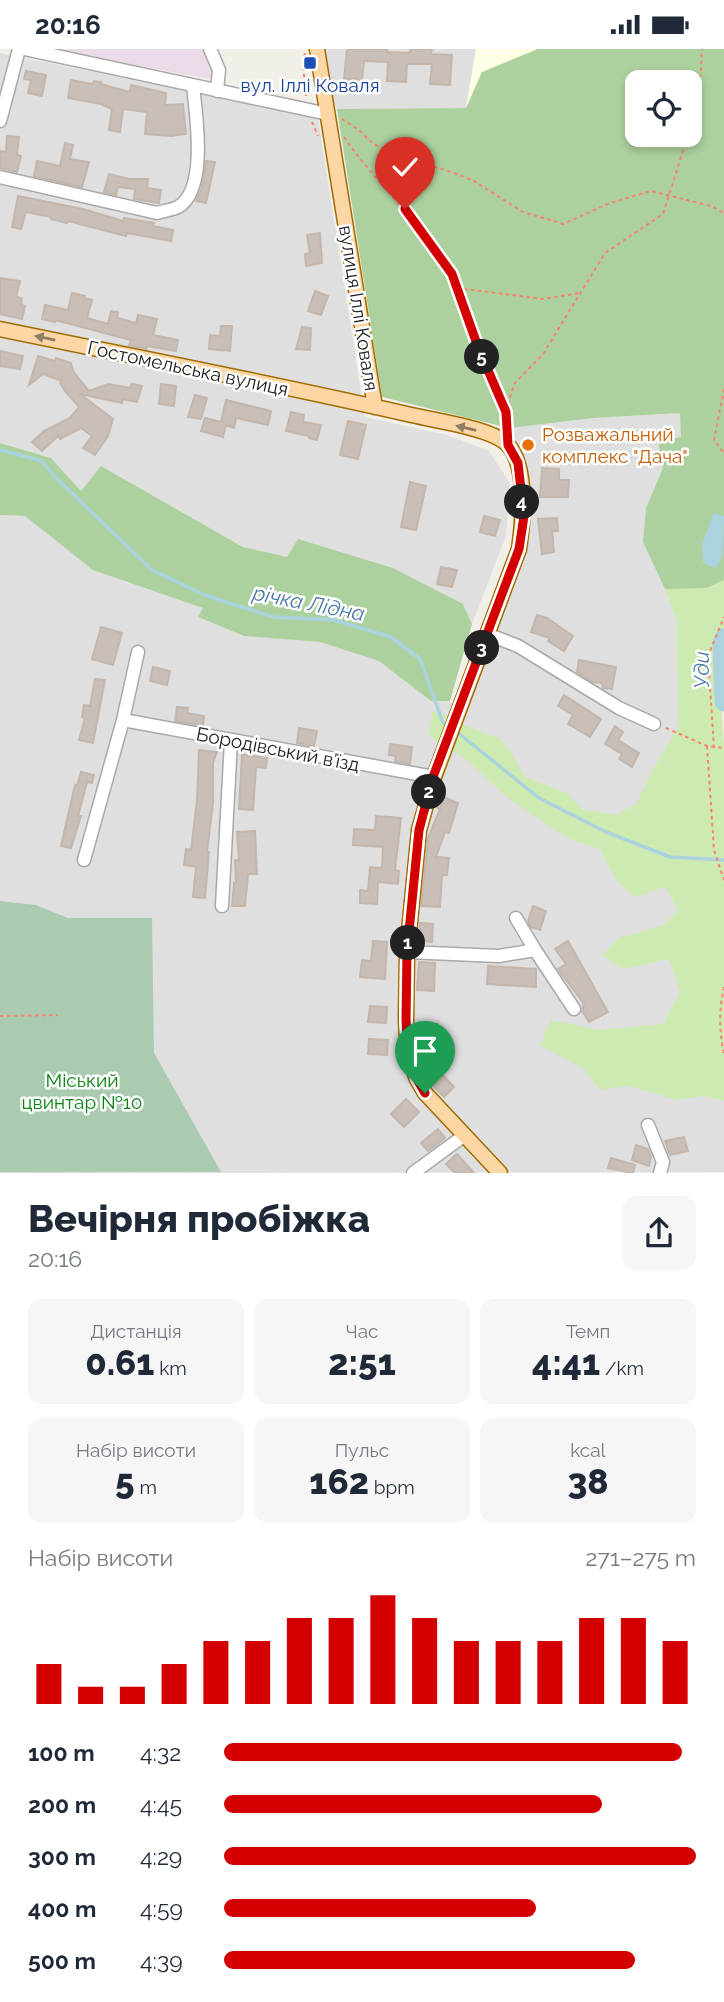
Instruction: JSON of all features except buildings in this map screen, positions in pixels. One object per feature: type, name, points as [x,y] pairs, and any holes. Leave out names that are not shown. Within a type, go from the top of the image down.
[{"type":"main road","name":"вулиця Іллі Коваля","points":[[317,49],[375,407],[483,432],[508,445]]},
{"type":"main road","name":"Гостомельська вулиця","points":[[0,329],[375,407]]},
{"type":"main road","points":[[500,1173],[425,1093],[412,1066],[406,1030],[407,952],[419,830],[433,777],[519,549],[524,516],[518,463],[508,445]]},
{"type":"street","points":[[0,121],[22,49],[328,114]]},
{"type":"street","points":[[210,49],[219,70],[217,91]]},
{"type":"street","points":[[0,177],[156,213],[179,207],[189,196],[194,182],[198,143],[193,86]]},
{"type":"street","points":[[487,634],[518,646],[619,708],[654,724]]},
{"type":"street","points":[[84,860],[123,720],[138,652]]},
{"type":"street","name":"Бородівський в’їзд","points":[[123,720],[433,777]]},
{"type":"street","points":[[222,906],[231,741]]},
{"type":"street","points":[[516,918],[574,1009]]},
{"type":"street","points":[[407,952],[499,956],[535,950]]},
{"type":"street","points":[[648,1125],[663,1162],[660,1173]]},
{"type":"street","points":[[413,1173],[465,1135]]},
{"type":"path","points":[[306,49],[303,65],[307,109],[321,141]]},
{"type":"path","points":[[701,70],[702,49]]},
{"type":"path","points":[[328,114],[348,121],[372,143],[392,153],[474,181],[523,212],[563,224],[610,203],[651,191],[711,206],[724,213]]},
{"type":"path","points":[[340,132],[353,151],[405,209],[452,274],[478,347],[506,412]]},
{"type":"path","points":[[508,445],[506,412],[514,384],[543,354],[605,253],[663,214],[684,147]]},
{"type":"path","points":[[456,288],[544,299],[582,293]]},
{"type":"path","points":[[724,389],[714,440],[724,453]]},
{"type":"path","points":[[714,748],[708,656],[724,617]]},
{"type":"path","points":[[654,724],[707,746],[724,748]]},
{"type":"path","points":[[707,746],[715,853],[724,880]]},
{"type":"path","points":[[724,987],[721,1000],[721,1041],[724,1053]]},
{"type":"path","points":[[0,1016],[58,1015]]},
{"type":"shaded area","points":[[47,49],[203,49],[216,80]]},
{"type":"shaded area","points":[[312,49],[538,49],[482,72],[466,108],[337,109]]},
{"type":"shaded area","points":[[476,49],[538,49],[482,72],[466,108]]},
{"type":"shaded area","points":[[0,53],[318,118],[365,417],[447,435],[489,451],[510,483],[506,536],[472,624],[463,604],[243,547],[101,466],[81,491],[51,458],[0,443]]},
{"type":"shaded area","points":[[680,413],[682,437],[658,442],[663,468],[646,508],[665,589],[677,623],[724,1082],[724,1172],[0,1173],[0,515],[25,516],[204,608],[198,617],[244,636],[320,642],[380,661],[431,701],[450,701],[461,714],[522,553],[514,444],[509,428],[594,418]]},
{"type":"green space","points":[[538,49],[724,49],[724,580],[706,588],[665,589],[643,542],[646,508],[663,468],[658,442],[681,437],[680,413],[594,418],[509,428],[382,397],[337,109],[466,108],[482,72]]},
{"type":"green space","points":[[0,443],[51,458],[81,491],[101,466],[243,547],[287,557],[298,539],[393,568],[463,604],[472,624],[450,701],[431,701],[379,661],[320,642],[244,636],[198,617],[203,608],[93,570],[25,516],[0,515]]},
{"type":"green space","points":[[724,550],[724,638],[718,653],[724,745],[724,1101],[704,1096],[677,1100],[629,1086],[600,1090],[583,1068],[540,1045],[551,1020],[599,1030],[663,1024],[680,992],[669,959],[623,969],[602,955],[619,938],[664,925],[678,910],[665,887],[635,897],[615,879],[600,849],[572,840],[545,823],[507,797],[467,760],[429,736],[432,711],[500,739],[525,777],[567,793],[582,809],[616,815],[636,804],[678,728],[677,623],[665,589]]},
{"type":"green space","name":"Міський цвинтар №10","points":[[0,901],[36,905],[68,918],[152,918],[154,1053],[221,1172],[0,1172]]},
{"type":"water","points":[[714,513],[724,516],[723,554],[716,568],[703,563],[702,544]]},
{"type":"waterway","name":"річка Лідна","points":[[0,450],[42,461],[55,477],[152,570],[207,596],[274,617],[334,620],[391,637],[420,659],[443,723]]},
{"type":"waterway","name":"Уди","points":[[724,638],[724,702]]},
{"type":"waterway","name":"річка Лідна","points":[[457,732],[539,798],[606,832],[670,857],[724,860]]},
{"type":"place","name":"вул. Іллі Коваля","points":[[310,63]]},
{"type":"place","name":"Розважальний комплекс \"Дача\"","points":[[528,445]]},
{"type":"route","points":[[405,209],[452,274],[478,347],[506,412],[508,445],[518,463],[524,516],[519,549],[433,777],[419,830],[407,952],[406,1020],[408,1054],[425,1093]]}]
